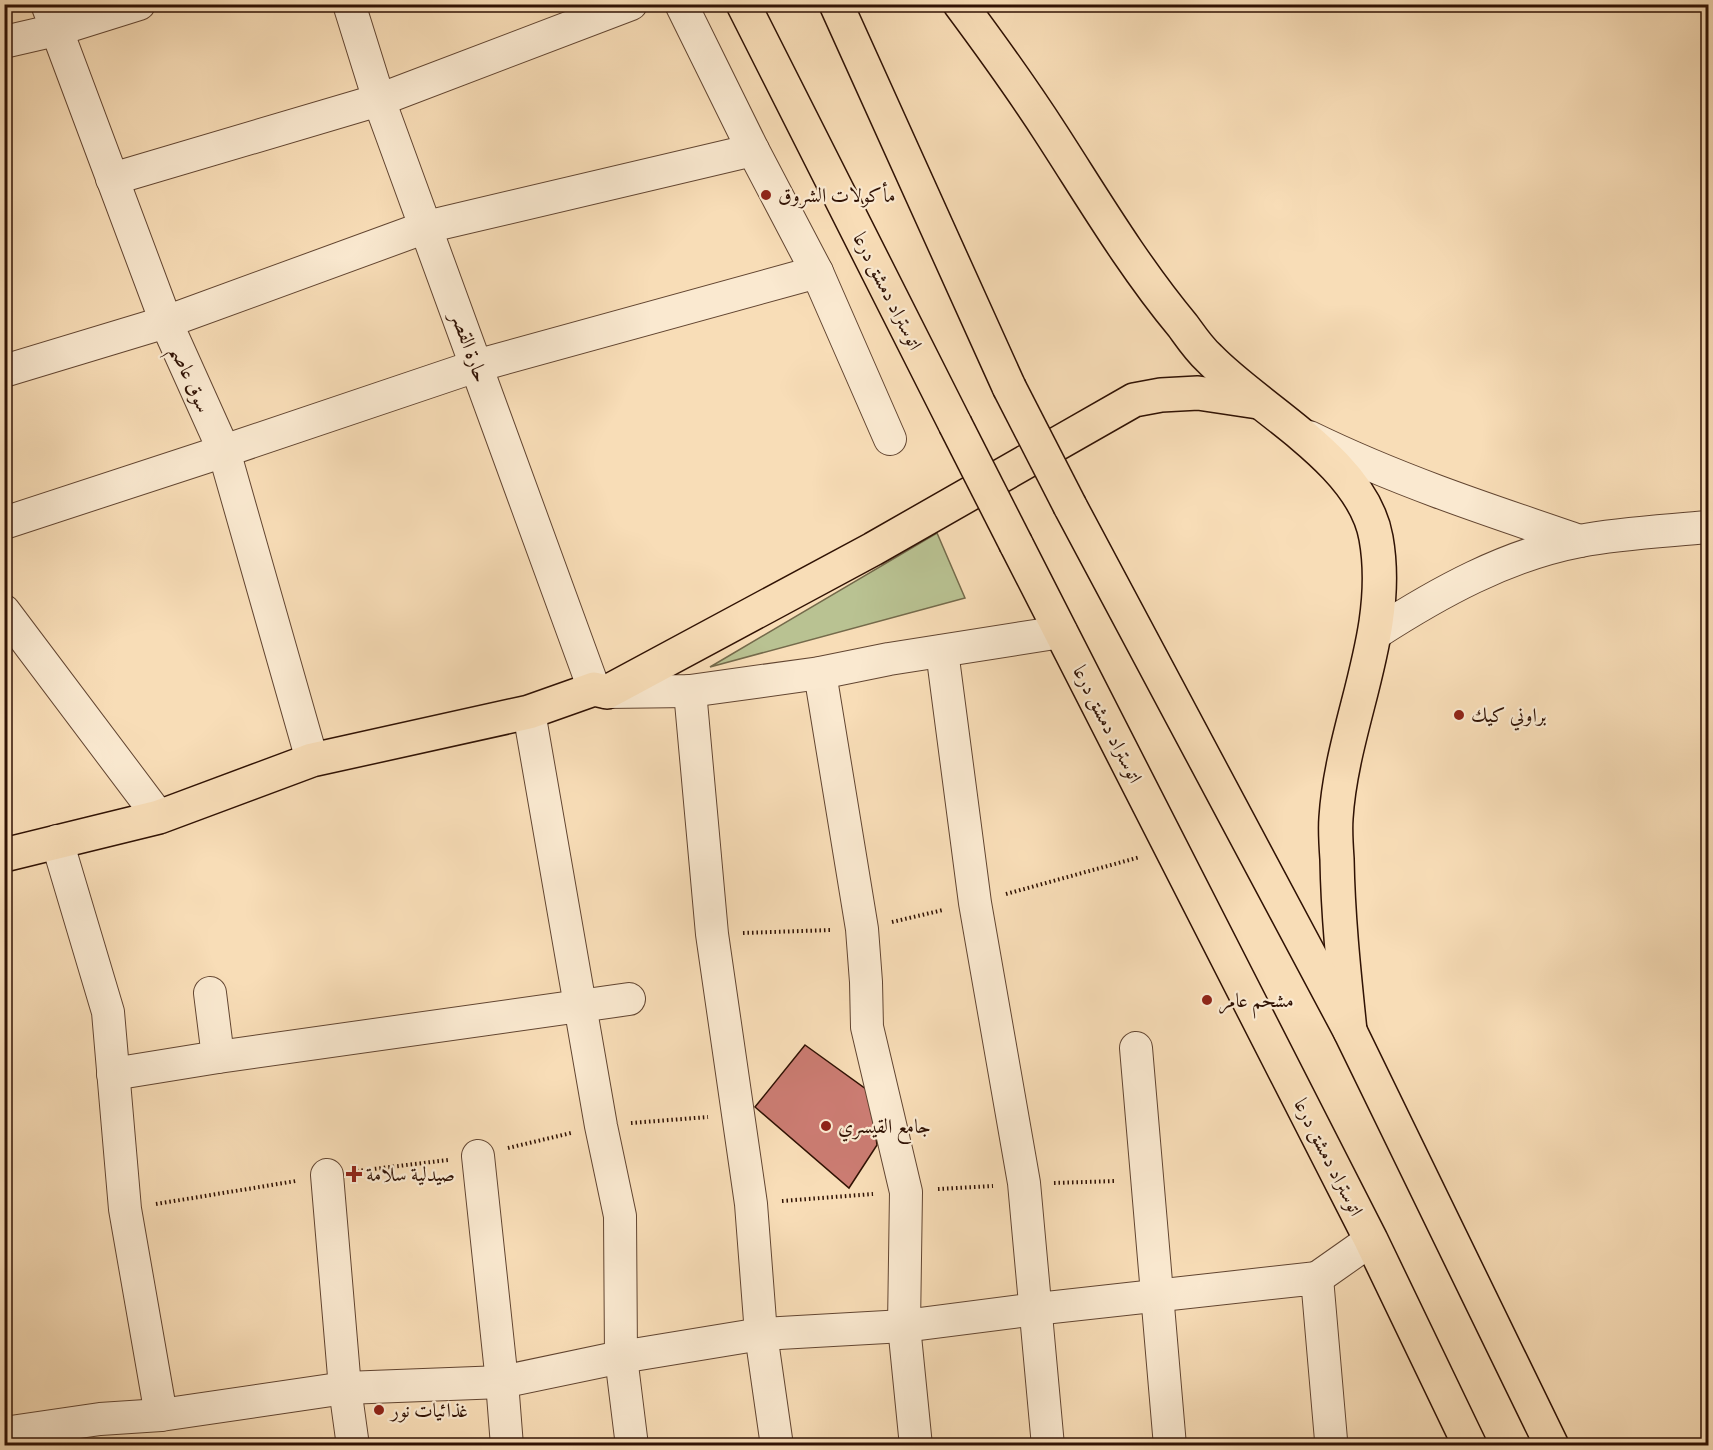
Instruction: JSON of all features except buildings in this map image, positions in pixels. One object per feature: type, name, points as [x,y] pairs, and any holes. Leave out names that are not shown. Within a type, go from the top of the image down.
[{"type":"main road","name":"اتوستراد دمشق درعا","points":[[743,4],[1060,632],[1371,1240],[1470,1446]]},
{"type":"main road","points":[[836,4],[1009,387],[1350,1031],[1552,1446]]},
{"type":"main road","points":[[960,4],[1051,133],[1130,256],[1168,308],[1209,358],[1258,402],[1298,431],[1337,469],[1361,498],[1375,534],[1380,572],[1376,633],[1347,744],[1336,818],[1338,906],[1350,1031]]},
{"type":"main road","points":[[4,855],[159,817],[312,760],[529,712],[601,691],[873,549],[1134,400],[1161,394],[1198,393],[1258,402]]},
{"type":"street","points":[[4,42],[51,17],[139,4]]},
{"type":"street","name":"حارة القصر","points":[[349,4],[379,100],[476,366],[601,691]]},
{"type":"street","points":[[111,179],[379,100],[631,4]]},
{"type":"street","points":[[681,4],[753,150],[817,272],[890,440]]},
{"type":"street","name":"سوق عاصم","points":[[51,17],[166,322],[224,451],[312,760]]},
{"type":"street","points":[[4,371],[166,322],[426,227],[753,150]]},
{"type":"street","points":[[4,523],[476,366],[817,272]]},
{"type":"street","points":[[1298,431],[1414,484],[1580,541]]},
{"type":"street","points":[[1376,633],[1423,603],[1473,576],[1526,556],[1580,541],[1708,527]]},
{"type":"street","points":[[4,611],[159,817]]},
{"type":"street","points":[[601,691],[690,691],[820,673],[1060,632]]},
{"type":"street","points":[[942,651],[975,903],[1024,1183],[1048,1446]]},
{"type":"street","points":[[820,673],[862,929],[867,1027],[906,1192],[904,1326],[916,1446]]},
{"type":"street","points":[[690,691],[712,934],[751,1204],[761,1334],[777,1446]]},
{"type":"street","points":[[529,712],[601,1126],[620,1216],[621,1357],[632,1446]]},
{"type":"street","points":[[57,841],[108,1012],[125,1209],[161,1415]]},
{"type":"street","points":[[210,993],[218,1058]]},
{"type":"street","points":[[113,1074],[629,999]]},
{"type":"street","points":[[1136,1048],[1170,1446]]},
{"type":"street","points":[[478,1156],[507,1446]]},
{"type":"street","points":[[327,1175],[345,1388],[353,1446]]},
{"type":"street","points":[[4,1433],[100,1419],[161,1415],[345,1388],[502,1382],[621,1357],[761,1334],[904,1326],[1317,1278],[1371,1240]]},
{"type":"street","points":[[1317,1278],[1332,1440]]},
{"type":"path","points":[[712,934],[862,929],[975,903],[1172,849]]},
{"type":"path","points":[[125,1209],[327,1175],[478,1156],[601,1126],[738,1115]]},
{"type":"path","points":[[751,1204],[1024,1183],[1147,1180]]},
{"type":"green space","points":[[937,533],[965,598],[710,667]]},
{"type":"place","name":"مأكولات الشروق","points":[[766,195]]},
{"type":"place","name":"براوني كيك","points":[[1459,715]]},
{"type":"place","name":"مشحم عامر","points":[[1207,1000]]},
{"type":"place","name":"جامع القيسري","points":[[826,1126]]},
{"type":"place","name":"صيدلية سلامة","points":[[354,1174]]},
{"type":"place","name":"غذائيات نور","points":[[379,1410]]}]
